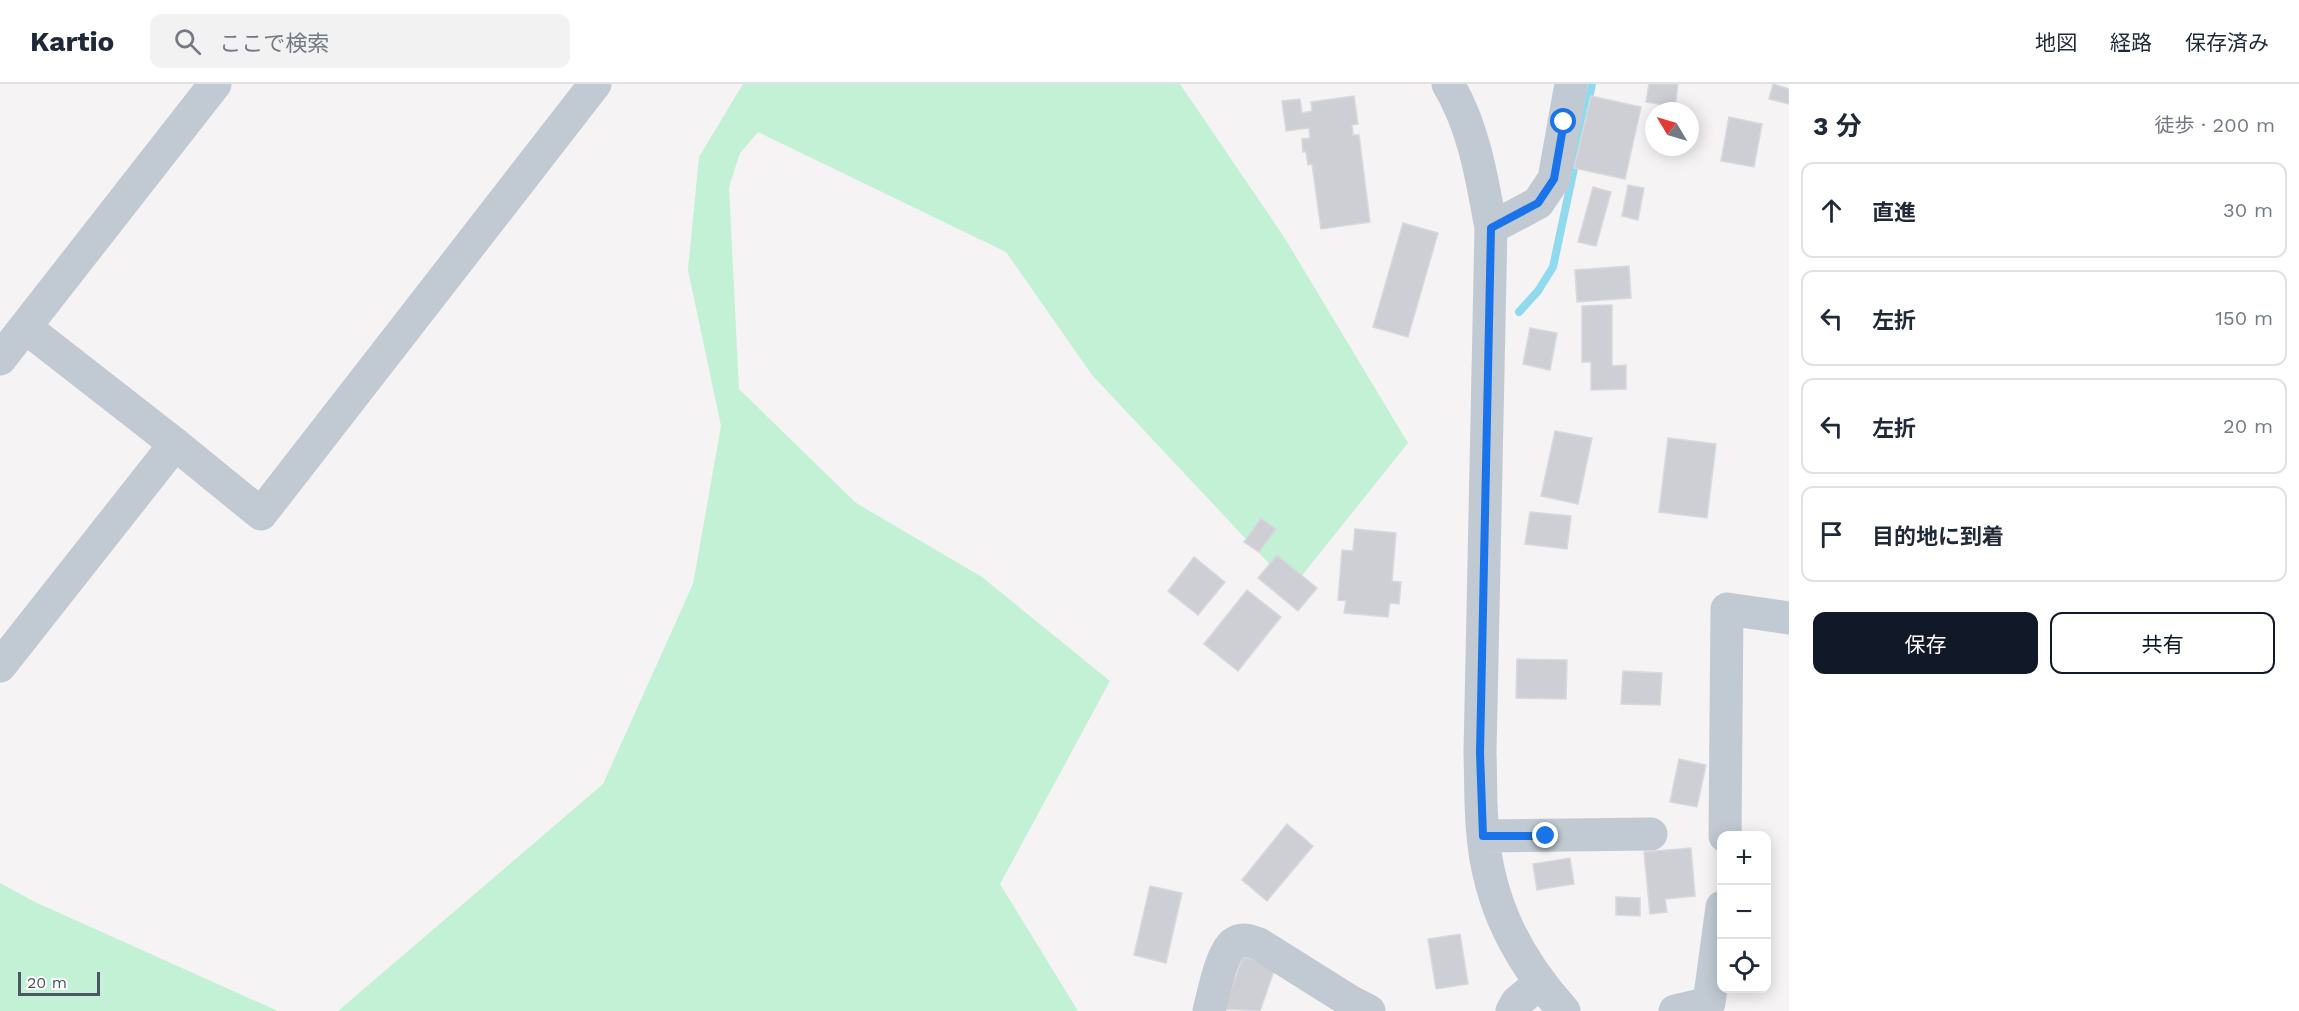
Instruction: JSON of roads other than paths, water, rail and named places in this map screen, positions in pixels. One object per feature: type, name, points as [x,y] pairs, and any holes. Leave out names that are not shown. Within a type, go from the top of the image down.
[{"type":"street","points":[[0,359],[215,84]]},
{"type":"street","points":[[25,327],[261,514],[595,84]]},
{"type":"street","points":[[1448,84],[1469,132],[1482,175],[1491,228],[1480,753],[1483,836],[1491,879],[1501,914],[1519,953],[1539,984],[1564,1011]]},
{"type":"street","points":[[1491,228],[1538,203],[1554,179],[1571,84]]},
{"type":"street","points":[[0,666],[175,444]]},
{"type":"street","points":[[1725,831],[1727,609],[1789,618]]},
{"type":"street","points":[[1483,836],[1651,834]]},
{"type":"street","points":[[1209,1011],[1226,951],[1234,942],[1246,939],[1259,944],[1369,1011]]},
{"type":"street","points":[[1676,1011],[1709,1003],[1718,939]]},
{"type":"street","points":[[1512,1011],[1517,1002],[1539,984]]},
{"type":"waterway","points":[[1519,312],[1538,291],[1553,267],[1592,84]]}]
